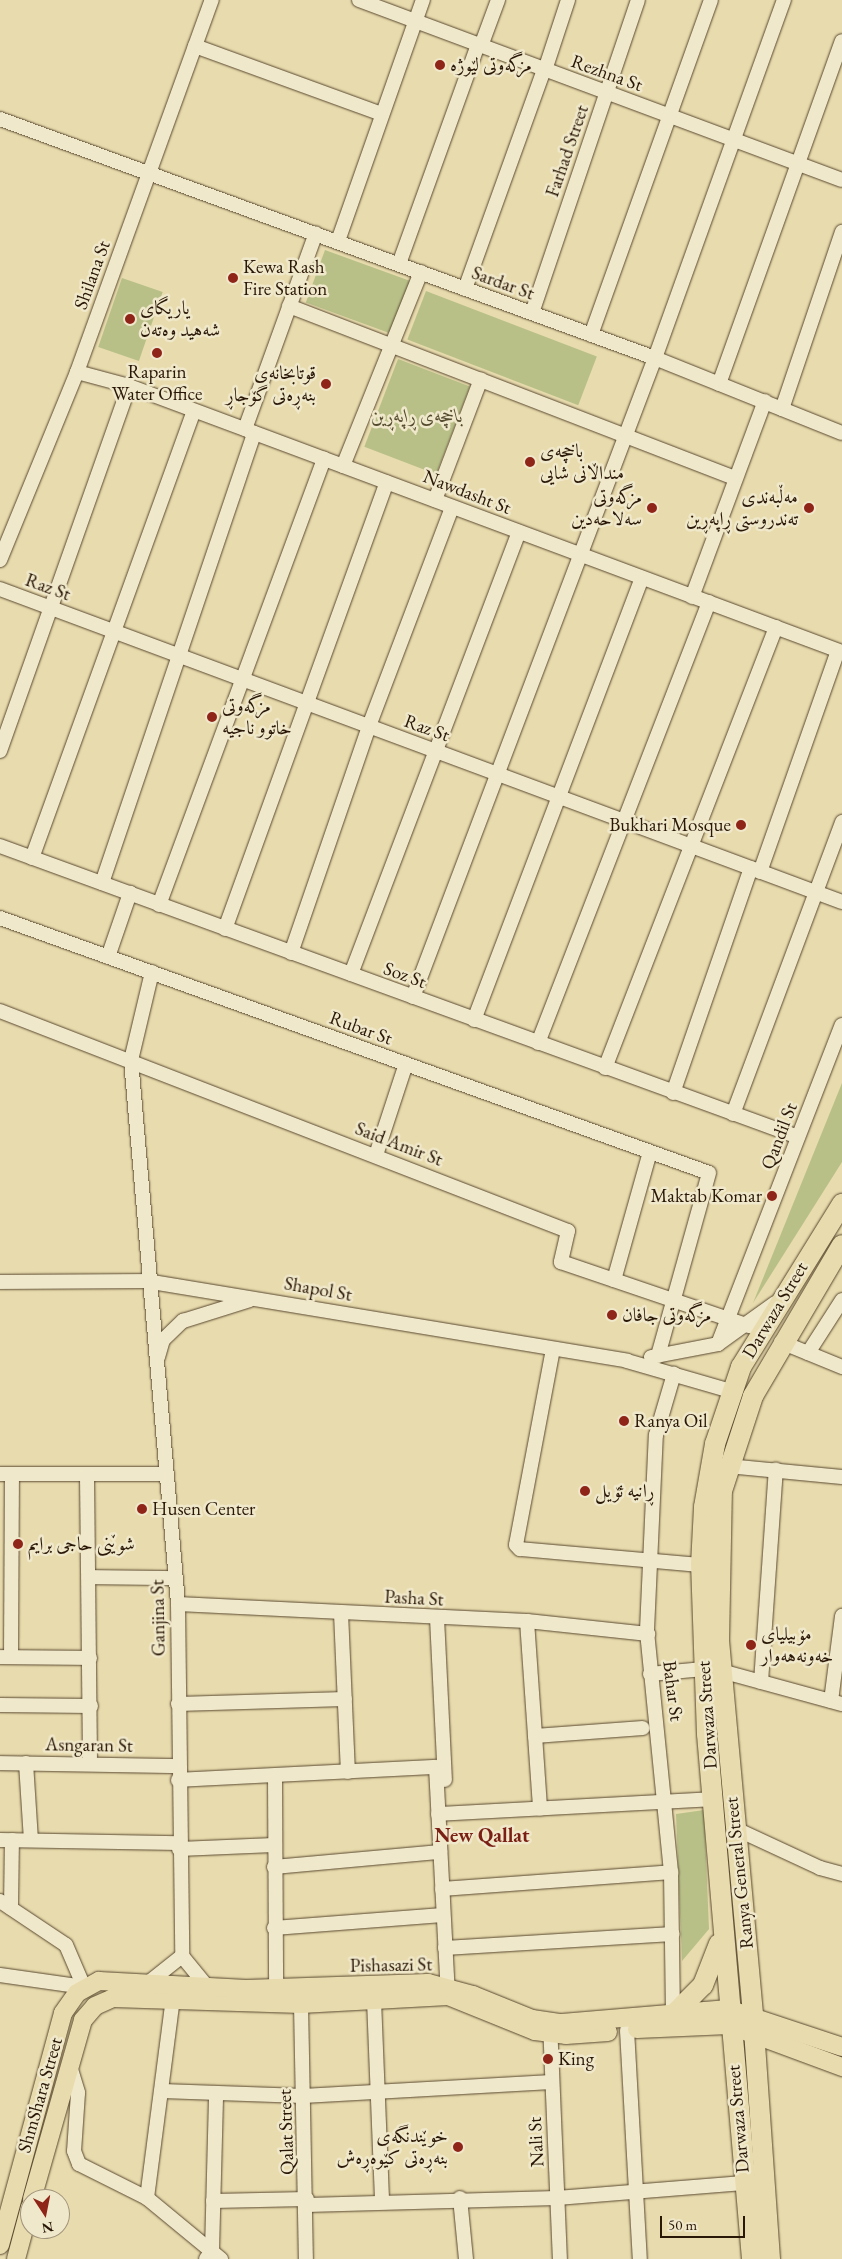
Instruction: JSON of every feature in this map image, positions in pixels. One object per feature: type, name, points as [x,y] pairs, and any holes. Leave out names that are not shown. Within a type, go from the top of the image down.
[{"type":"highway","name":"Darwaza Street","points":[[752,2259],[743,2183],[713,1800],[712,1670],[701,1565],[708,1478],[731,1391],[779,1300],[842,1204]]},
{"type":"highway","name":"Ranya General Street","points":[[770,2259],[754,2023],[734,1828],[712,1670],[719,1557],[727,1466],[750,1402],[781,1342],[842,1246]]},
{"type":"highway","points":[[673,2015],[695,1997],[709,1974],[722,1922]]},
{"type":"main road","name":"Pishasazi St","points":[[84,1987],[109,1980],[148,1982],[209,1989],[276,1990],[416,1983],[447,1991],[499,2020],[550,2027],[673,2015],[729,2017],[754,2023]]},
{"type":"main road","points":[[84,1987],[95,2006]]},
{"type":"main road","name":"ShmShara Street","points":[[0,2245],[60,2023],[71,1999],[84,1987]]},
{"type":"main road","name":"Pishasazi St","points":[[95,2006],[123,1996],[300,2004],[374,2000],[447,1991]]},
{"type":"main road","name":"ShmShara Street","points":[[35,2189],[83,2020],[95,2006]]},
{"type":"main road","name":"Pishasazi St","points":[[550,2027],[566,2036],[729,2017]]},
{"type":"main road","points":[[754,2023],[842,2047]]},
{"type":"main road","points":[[754,2023],[839,2069]]},
{"type":"main road","points":[[16,2259],[21,2239]]},
{"type":"street","name":"Shilana St","points":[[0,560],[77,372],[212,0]]},
{"type":"street","name":"Rezhna St","points":[[359,0],[842,180]]},
{"type":"street","points":[[338,241],[414,21],[423,0]]},
{"type":"street","points":[[400,264],[498,0]]},
{"type":"street","points":[[465,289],[568,0]]},
{"type":"street","name":"Farhad Street","points":[[532,314],[638,0]]},
{"type":"street","points":[[591,335],[711,0]]},
{"type":"street","points":[[413,997],[624,435],[655,358],[732,139],[784,0]]},
{"type":"street","points":[[719,384],[796,163],[842,41]]},
{"type":"street","points":[[195,46],[382,114]]},
{"type":"street","name":"Sardar St","points":[[0,119],[655,358],[842,433]]},
{"type":"street","points":[[782,408],[842,232]]},
{"type":"street","points":[[102,883],[179,656],[289,306],[316,233]]},
{"type":"street","points":[[343,466],[421,272]]},
{"type":"street","points":[[289,306],[735,478]]},
{"type":"street","name":"Nawdasht St","points":[[77,372],[128,386],[194,410],[840,652]]},
{"type":"street","points":[[435,500],[481,379]]},
{"type":"street","points":[[0,750],[52,608],[128,386]]},
{"type":"street","points":[[692,597],[764,401]]},
{"type":"street","points":[[32,858],[194,410]]},
{"type":"street","points":[[159,905],[245,679],[324,459]]},
{"type":"street","points":[[225,929],[387,482]]},
{"type":"street","points":[[291,953],[369,726],[452,507]]},
{"type":"street","points":[[351,974],[519,532]]},
{"type":"street","points":[[474,1020],[642,578]]},
{"type":"street","name":"Raz St","points":[[0,589],[842,902]]},
{"type":"street","points":[[538,1043],[709,602]]},
{"type":"street","points":[[605,1068],[776,628]]},
{"type":"street","points":[[673,1093],[840,652]]},
{"type":"street","points":[[733,1114],[842,822]]},
{"type":"street","name":"Soz St","points":[[0,846],[798,1138]]},
{"type":"street","points":[[108,957],[130,893]]},
{"type":"street","name":"Rubar St","points":[[0,918],[709,1173],[672,1300]]},
{"type":"street","name":"Ganjina St","points":[[152,972],[131,1060],[146,1281],[159,1376],[178,1604],[178,1773],[182,1956]]},
{"type":"street","name":"Said Amir St","points":[[0,1011],[376,1154],[568,1231],[561,1262],[749,1326]]},
{"type":"street","name":"Qandil St","points":[[718,1344],[842,1026]]},
{"type":"street","points":[[376,1154],[406,1064]]},
{"type":"street","points":[[614,1280],[650,1152]]},
{"type":"street","name":"Shapol St","points":[[0,1282],[146,1281],[278,1301],[627,1361]]},
{"type":"street","points":[[658,1356],[672,1300]]},
{"type":"street","points":[[627,1361],[718,1344],[749,1326],[779,1300]]},
{"type":"street","points":[[808,1353],[842,1300]]},
{"type":"street","points":[[159,1376],[163,1340],[183,1321],[230,1304],[278,1301]]},
{"type":"street","points":[[781,1342],[842,1367]]},
{"type":"street","points":[[553,1349],[516,1545],[520,1549],[701,1565]]},
{"type":"street","points":[[627,1361],[731,1391]]},
{"type":"street","name":"Bahar St","points":[[673,2015],[671,1872],[666,1804],[650,1674],[648,1561],[656,1435],[674,1374]]},
{"type":"street","points":[[727,1466],[842,1477]]},
{"type":"street","points":[[761,1682],[776,1470]]},
{"type":"street","points":[[90,1658],[6,1657],[6,1474],[167,1474]]},
{"type":"street","points":[[87,1475],[91,1706],[90,1764]]},
{"type":"street","points":[[89,1578],[176,1578]]},
{"type":"street","name":"Pasha St","points":[[178,1604],[527,1622],[648,1634]]},
{"type":"street","points":[[342,1613],[348,1772]]},
{"type":"street","points":[[650,1674],[712,1670],[837,1703],[842,1616]]},
{"type":"street","points":[[437,1618],[442,1814],[440,1852],[447,1991]]},
{"type":"street","points":[[527,1622],[540,1809]]},
{"type":"street","points":[[178,1704],[345,1699]]},
{"type":"street","points":[[0,1705],[91,1706]]},
{"type":"street","points":[[535,1736],[644,1728]]},
{"type":"street","name":"Asngaran St","points":[[0,1763],[90,1764],[178,1773],[274,1776],[436,1767],[442,1814]]},
{"type":"street","points":[[26,1763],[31,1840]]},
{"type":"street","points":[[274,1776],[276,1990]]},
{"type":"street","points":[[442,1814],[666,1804],[713,1800]]},
{"type":"street","points":[[734,1828],[820,1868],[842,1874]]},
{"type":"street","points":[[84,1987],[66,1945],[6,1905],[6,1840],[180,1846],[274,1845]]},
{"type":"street","points":[[274,1867],[440,1852]]},
{"type":"street","points":[[442,1889],[671,1872]]},
{"type":"street","points":[[274,1928],[444,1915]]},
{"type":"street","points":[[445,1948],[673,1934]]},
{"type":"street","points":[[148,1982],[182,1956],[209,1989]]},
{"type":"street","points":[[0,1975],[84,1987]]},
{"type":"street","points":[[147,2198],[173,1999]]},
{"type":"street","points":[[374,2000],[382,2202]]},
{"type":"street","name":"Qalat Street","points":[[300,2004],[307,2202],[305,2257]]},
{"type":"street","name":"Nali St","points":[[550,2027],[560,2259]]},
{"type":"street","points":[[628,2030],[640,2259]]},
{"type":"street","points":[[70,2066],[78,2094],[74,2151],[79,2164],[147,2198],[213,2256]]},
{"type":"street","points":[[162,2091],[304,2096],[552,2082]]},
{"type":"street","points":[[213,2256],[216,2093]]},
{"type":"street","points":[[213,2201],[382,2202],[460,2198],[558,2198],[637,2189],[743,2183]]},
{"type":"street","points":[[460,2198],[466,2259]]},
{"type":"green space","points":[[325,250],[412,282],[393,334],[306,303]]},
{"type":"green space","name":"یاریگای شەهید وەتەن","points":[[122,278],[163,292],[139,361],[98,347]]},
{"type":"green space","points":[[426,291],[597,357],[578,405],[407,340]]},
{"type":"green space","name":"باخچەی ڕاپەڕین","points":[[398,359],[470,387],[436,474],[364,447]]},
{"type":"green space","points":[[842,1083],[842,1162],[753,1303]]},
{"type":"green space","points":[[704,1810],[709,1929],[682,1961],[676,1814]]},
{"type":"place","name":"مزگەوتی لێوژە","points":[[440,65]]},
{"type":"place","name":"Kewa Rash Fire Station","points":[[233,278]]},
{"type":"place","name":"یاریگای شەهید وەتەن","points":[[130,319]]},
{"type":"place","name":"Raparin Water Office","points":[[157,353]]},
{"type":"place","name":"قوتابخانەی بنەڕەتی گۆجاڕ","points":[[326,384]]},
{"type":"place","name":"باخچەی منداڵانی شایی","points":[[530,462]]},
{"type":"place","name":"مزگەوتی سەلاحەدین","points":[[652,508]]},
{"type":"place","name":"مەڵبەندی تەندروستی ڕاپەڕین","points":[[809,508]]},
{"type":"place","name":"مزگەوتی خاتوو ناجیە","points":[[212,717]]},
{"type":"place","name":"Bukhari Mosque","points":[[741,825]]},
{"type":"place","name":"Maktab Komar","points":[[772,1196]]},
{"type":"place","name":"مزگەوتی جافان","points":[[612,1315]]},
{"type":"place","name":"Ranya Oil","points":[[624,1421]]},
{"type":"place","name":"ڕانیە ئۆیل","points":[[585,1491]]},
{"type":"place","name":"Husen Center","points":[[142,1509]]},
{"type":"place","name":"شوێنی حاجی برایم","points":[[18,1544]]},
{"type":"place","name":"مۆبیلیای خەونەهەوار","points":[[751,1645]]},
{"type":"place","name":"King","points":[[548,2059]]},
{"type":"place","name":"خوێندنگەی بنەڕەتی کێوەڕەش","points":[[458,2147]]},
{"type":"district","name":"New Qallat","points":[[482,1835]]}]
